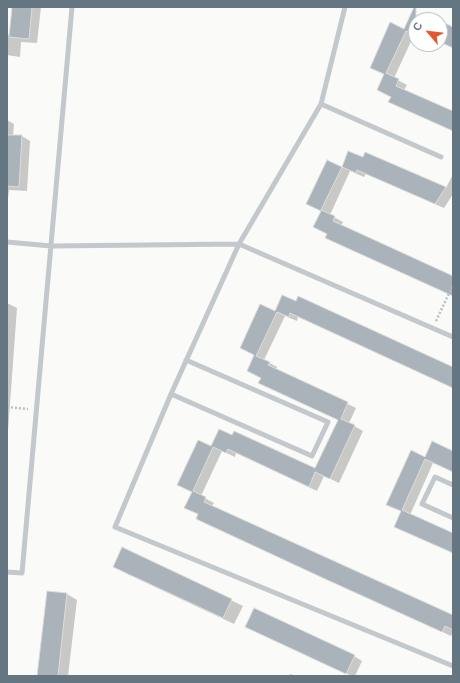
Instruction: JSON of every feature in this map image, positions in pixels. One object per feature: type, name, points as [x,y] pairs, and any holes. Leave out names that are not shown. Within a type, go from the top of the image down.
[{"type":"lane","points":[[7,572],[22,573],[72,7]]},
{"type":"lane","points":[[345,7],[321,104],[239,244],[171,394],[115,527],[453,666]]},
{"type":"lane","points":[[321,104],[440,157]]},
{"type":"lane","points":[[7,242],[51,246],[239,244],[453,337]]},
{"type":"lane","points":[[171,394],[312,456],[328,422],[186,360]]},
{"type":"lane","points":[[453,485],[435,477],[422,504],[453,518]]},
{"type":"path","points":[[433,328],[453,285]]},
{"type":"path","points":[[7,407],[36,410]]},
{"type":"building","points":[[12,7],[32,7],[29,39],[9,37]]},
{"type":"building","points":[[414,7],[416,7],[416,12],[412,12]]},
{"type":"building","points":[[408,20],[408,32],[406,31],[386,73],[399,79],[396,86],[453,111],[453,131],[388,102],[391,97],[377,90],[384,74],[370,68],[390,22],[404,29]]},
{"type":"building","points":[[448,25],[453,27],[453,48],[448,46]]},
{"type":"building","points":[[7,135],[22,135],[19,187],[7,186]]},
{"type":"building","points":[[348,151],[363,157],[365,152],[446,187],[435,204],[357,170],[356,173],[342,167]]},
{"type":"building","points":[[327,160],[342,167],[321,210],[335,216],[333,221],[453,276],[453,296],[325,238],[327,234],[313,227],[321,211],[306,204]]},
{"type":"building","points":[[282,295],[296,301],[298,296],[453,367],[453,388],[290,313],[289,317],[277,312],[256,356],[270,362],[268,365],[348,402],[341,419],[355,425],[330,479],[315,472],[309,487],[228,449],[226,453],[213,447],[193,491],[206,497],[204,502],[453,615],[453,630],[445,626],[442,632],[196,519],[198,514],[184,508],[192,492],[177,485],[198,440],[211,446],[219,429],[232,435],[234,431],[315,468],[338,420],[258,383],[261,378],[247,371],[254,355],[240,348],[260,304],[275,311]]},
{"type":"building","points":[[432,441],[453,451],[453,472],[425,459],[402,510],[453,533],[453,553],[394,527],[401,511],[386,505],[411,450],[425,457]]},
{"type":"building","points":[[122,547],[232,599],[223,618],[113,567]]},
{"type":"building","points":[[47,591],[67,593],[58,676],[37,676]]},
{"type":"building","points":[[254,608],[355,655],[346,674],[245,627]]}]
